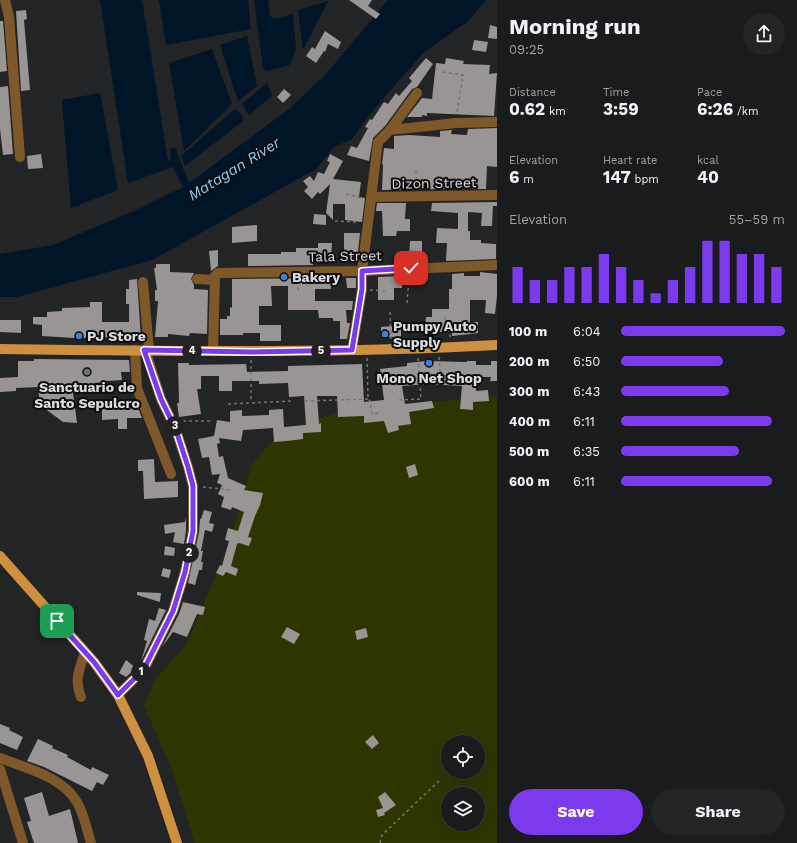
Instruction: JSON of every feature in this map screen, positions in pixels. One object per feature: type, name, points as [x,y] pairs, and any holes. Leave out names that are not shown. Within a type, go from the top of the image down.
[{"type":"main road","points":[[0,349],[251,352],[391,350],[497,344]]},
{"type":"main road","points":[[0,556],[94,662],[118,695],[148,756],[177,843]]},
{"type":"street","points":[[5,0],[5,17],[20,157]]},
{"type":"street","points":[[352,350],[362,289],[362,271],[368,223],[369,195],[376,146],[381,138],[390,130],[417,93]]},
{"type":"street","points":[[390,130],[456,123],[497,122]]},
{"type":"street","name":"Dizon Street","points":[[369,195],[417,198],[497,195]]},
{"type":"street","name":"Tala Street","points":[[197,280],[239,273],[298,270],[362,271],[497,265]]},
{"type":"street","points":[[212,351],[216,276]]},
{"type":"street","points":[[143,282],[143,350],[137,388],[171,474]]},
{"type":"street","points":[[118,695],[144,669],[173,611],[185,572],[193,531],[193,486],[173,421],[161,399],[143,350]]},
{"type":"street","points":[[81,697],[77,686],[77,678],[85,653]]},
{"type":"street","points":[[0,758],[48,777],[64,787],[77,802],[91,843]]},
{"type":"street","points":[[0,769],[23,843]]},
{"type":"path","points":[[443,72],[463,75],[456,123]]},
{"type":"path","points":[[416,171],[417,198]]},
{"type":"path","points":[[346,194],[369,195]]},
{"type":"path","points":[[335,220],[368,223]]},
{"type":"path","points":[[407,303],[411,268]]},
{"type":"path","points":[[362,289],[388,291]]},
{"type":"path","points":[[390,312],[391,350]]},
{"type":"path","points":[[445,317],[452,346]]},
{"type":"path","points":[[438,347],[441,382]]},
{"type":"path","points":[[399,400],[421,398],[418,349]]},
{"type":"path","points":[[366,350],[368,399],[370,400],[372,414],[379,413]]},
{"type":"path","points":[[251,352],[251,403]]},
{"type":"path","points":[[305,401],[368,399]]},
{"type":"path","points":[[228,404],[293,401]]},
{"type":"path","points":[[173,421],[213,421]]},
{"type":"path","points":[[193,486],[231,490]]},
{"type":"path","points":[[380,843],[382,835],[439,781]]},
{"type":"green space","points":[[497,396],[497,843],[195,843],[172,770],[144,706],[154,681],[187,643],[226,552],[252,464],[282,430],[348,410]]},
{"type":"water","name":"Matagan River","points":[[100,0],[142,0],[168,161],[171,160],[170,149],[175,147],[189,183],[289,109],[326,74],[388,0],[486,0],[467,22],[423,53],[369,115],[352,139],[334,147],[316,169],[152,260],[17,297],[0,297],[0,254],[53,245],[136,210],[183,187],[173,167],[128,183]]},
{"type":"water","points":[[159,0],[248,0],[251,29],[166,45]]},
{"type":"water","points":[[254,0],[268,0],[270,16],[274,19],[293,14],[296,49],[290,65],[266,71],[263,68]]},
{"type":"water","points":[[328,1],[303,50],[298,10]]},
{"type":"water","points":[[247,36],[257,86],[238,101],[220,45]]},
{"type":"water","points":[[212,49],[232,104],[184,151],[169,63]]},
{"type":"water","points":[[267,83],[272,96],[249,115],[242,104]]},
{"type":"water","points":[[100,93],[118,190],[71,208],[62,100]]},
{"type":"water","points":[[235,109],[241,114],[243,121],[185,166],[181,156]]},
{"type":"building","points":[[349,0],[372,0],[368,6],[380,14],[376,19]]},
{"type":"building","points":[[26,10],[27,19],[24,20],[30,90],[21,91],[16,11]]},
{"type":"building","points":[[0,21],[3,21],[7,71],[0,72]]},
{"type":"building","points":[[490,25],[497,27],[497,39],[488,38]]},
{"type":"building","points":[[325,31],[341,42],[338,49],[328,44],[325,52],[324,51],[316,63],[306,56],[312,47],[315,49]]},
{"type":"building","points":[[474,40],[488,42],[486,52],[472,50]]},
{"type":"building","points":[[426,58],[433,64],[417,87],[412,89],[385,126],[373,138],[369,161],[347,155],[351,146],[357,148],[368,128],[365,127],[370,119],[372,120],[384,102],[388,104],[396,93],[399,96],[412,81],[409,78]]},
{"type":"building","points":[[446,58],[464,61],[463,64],[490,65],[489,74],[497,73],[494,116],[427,113],[427,116],[422,115],[422,117],[407,117],[422,98],[432,99],[436,63],[445,64]]},
{"type":"building","points":[[8,86],[13,154],[3,155],[0,129],[0,87]]},
{"type":"building","points":[[284,89],[291,95],[283,103],[277,97]]},
{"type":"building","points":[[497,128],[497,167],[487,166],[486,189],[472,189],[472,187],[464,187],[464,180],[449,179],[448,189],[382,190],[382,164],[384,148],[394,149],[394,136],[409,135],[440,137],[440,131],[452,130],[451,134],[467,135],[468,129]]},
{"type":"building","points":[[41,154],[43,168],[28,169],[27,156]]},
{"type":"building","points":[[330,154],[343,161],[333,179],[361,182],[359,197],[365,198],[362,222],[345,220],[345,204],[333,204],[333,220],[326,213],[330,184],[320,194],[318,192],[312,199],[304,191],[308,187],[303,181],[310,176],[314,181],[318,172],[324,174],[330,162],[327,161]]},
{"type":"building","points":[[497,202],[497,206],[493,206],[492,226],[481,226],[482,213],[468,212],[468,231],[470,231],[470,240],[481,240],[481,243],[496,244],[496,259],[446,261],[447,243],[436,243],[437,228],[458,229],[458,213],[431,211],[432,203]]},
{"type":"building","points":[[377,203],[406,203],[405,219],[410,219],[410,231],[397,231],[396,236],[383,236],[382,211],[376,211]]},
{"type":"building","points":[[314,214],[326,215],[326,225],[313,224]]},
{"type":"building","points":[[257,225],[257,241],[232,243],[232,227]]},
{"type":"building","points":[[344,233],[360,233],[357,262],[344,261]]},
{"type":"building","points":[[410,241],[422,241],[422,256],[409,256]]},
{"type":"building","points":[[318,243],[332,243],[331,259],[313,258],[313,265],[248,266],[248,254],[281,254],[281,252],[296,252],[296,248],[318,248]]},
{"type":"building","points":[[218,250],[218,266],[211,271],[209,251]]},
{"type":"building","points":[[156,264],[170,264],[170,272],[194,273],[191,279],[194,289],[208,290],[207,334],[190,333],[189,336],[168,334],[168,337],[155,337],[158,301],[155,301],[155,290],[157,290],[154,268],[156,268]]},
{"type":"building","points":[[480,272],[497,274],[497,296],[495,314],[485,313],[486,300],[470,300],[470,322],[478,322],[478,333],[452,336],[452,332],[425,332],[426,317],[432,317],[432,309],[449,309],[449,289],[452,289],[452,274],[464,273],[464,276],[480,276]]},
{"type":"building","points":[[402,276],[402,288],[394,288],[394,300],[378,300],[378,277]]},
{"type":"building","points":[[331,278],[331,289],[315,289],[315,301],[353,301],[352,310],[346,310],[347,323],[350,323],[347,339],[340,339],[340,321],[333,321],[333,318],[319,318],[318,310],[288,310],[288,286],[271,286],[272,306],[259,306],[259,325],[281,325],[281,341],[260,341],[260,333],[220,335],[220,319],[227,319],[227,316],[230,316],[230,307],[232,308],[232,279]]},
{"type":"building","points":[[346,278],[356,278],[356,288],[347,288]]},
{"type":"building","points":[[137,279],[141,339],[126,337],[74,338],[42,336],[42,325],[33,324],[33,317],[47,317],[47,312],[62,311],[62,308],[90,307],[90,302],[102,302],[102,322],[129,322],[129,304],[126,304],[126,289],[129,289],[129,280]]},
{"type":"building","points":[[0,320],[21,320],[21,333],[0,332]]},
{"type":"building","points":[[401,326],[401,337],[381,337],[381,327]]},
{"type":"building","points":[[34,359],[129,360],[130,372],[121,372],[122,380],[94,383],[94,385],[72,385],[77,423],[63,422],[40,405],[38,387],[16,388],[16,391],[0,392],[0,378],[18,377],[18,361],[34,361]]},
{"type":"building","points":[[426,361],[476,361],[476,365],[491,365],[491,361],[497,361],[497,381],[490,381],[491,377],[476,377],[476,391],[488,390],[489,401],[473,402],[473,410],[460,409],[462,386],[428,384],[402,386],[405,404],[432,401],[434,408],[409,412],[411,424],[398,426],[399,430],[388,433],[384,421],[364,423],[364,416],[338,417],[337,396],[317,396],[321,432],[303,433],[303,439],[274,442],[273,428],[243,430],[241,441],[219,438],[220,443],[217,444],[219,457],[223,456],[228,478],[246,486],[244,490],[263,493],[248,537],[252,538],[249,546],[239,543],[237,544],[231,566],[238,569],[236,576],[226,572],[223,576],[216,573],[220,565],[222,566],[229,541],[225,540],[228,528],[238,531],[244,512],[232,507],[231,510],[221,507],[224,497],[218,494],[222,485],[217,483],[220,474],[212,475],[209,457],[202,458],[198,439],[214,436],[217,420],[230,422],[230,411],[242,410],[242,416],[269,415],[269,410],[283,409],[284,427],[306,425],[304,396],[289,397],[288,383],[259,384],[259,381],[232,381],[232,391],[219,391],[219,376],[201,376],[201,389],[197,389],[201,414],[179,417],[177,403],[179,403],[178,363],[189,363],[189,365],[246,364],[247,372],[288,371],[288,366],[362,364],[364,402],[384,400],[380,369],[407,366],[407,363]]},
{"type":"building","points":[[136,403],[142,418],[127,418],[127,429],[118,429],[118,419],[102,420],[102,409],[126,407],[126,404]]},
{"type":"building","points":[[154,459],[155,482],[178,481],[178,497],[144,499],[143,471],[138,471],[138,460]]},
{"type":"building","points":[[415,464],[418,475],[409,478],[406,467]]},
{"type":"building","points":[[204,510],[212,512],[209,523],[214,524],[212,532],[205,530],[201,551],[203,551],[201,562],[203,562],[202,570],[199,570],[195,585],[188,583],[199,532],[200,519]]},
{"type":"building","points":[[186,517],[184,544],[173,542],[175,532],[165,534],[164,525],[185,522]]},
{"type":"building","points":[[165,546],[175,548],[174,556],[164,555]]},
{"type":"building","points":[[163,568],[171,570],[169,578],[161,576]]},
{"type":"building","points":[[137,592],[161,593],[160,602],[137,595]]},
{"type":"building","points":[[183,602],[205,607],[203,615],[197,614],[187,637],[173,632],[162,647],[179,614]]},
{"type":"building","points":[[159,608],[166,610],[141,661],[147,641],[144,640],[149,619],[155,621]]},
{"type":"building","points":[[287,627],[300,634],[294,644],[281,637]]},
{"type":"building","points":[[366,628],[368,637],[357,640],[355,631]]},
{"type":"building","points":[[126,660],[136,668],[126,677],[119,673]]},
{"type":"building","points":[[0,724],[10,728],[9,730],[23,737],[17,750],[0,743]]},
{"type":"building","points":[[373,735],[379,743],[372,749],[365,742]]},
{"type":"building","points":[[38,739],[53,746],[52,748],[68,755],[67,757],[91,770],[92,767],[109,775],[103,785],[97,782],[92,791],[44,767],[27,761]]},
{"type":"building","points":[[42,792],[49,816],[70,809],[78,843],[34,843],[27,822],[31,821],[24,798]]},
{"type":"building","points":[[385,792],[396,805],[384,813],[385,815],[378,817],[376,810],[383,808],[378,797]]},
{"type":"place","name":"Bakery","points":[[284,277]]},
{"type":"place","name":"Pumpy Auto Supply","points":[[385,334]]},
{"type":"place","name":"PJ Store","points":[[79,336]]},
{"type":"place","name":"Mono Net Shop","points":[[429,363]]},
{"type":"place","name":"Sanctuario de Santo Sepulcro","points":[[87,372]]},
{"type":"route","points":[[57,621],[94,662],[118,695],[144,669],[173,611],[185,572],[193,531],[193,486],[173,421],[161,399],[144,350],[251,352],[352,350],[362,289],[362,271],[411,268]]}]
